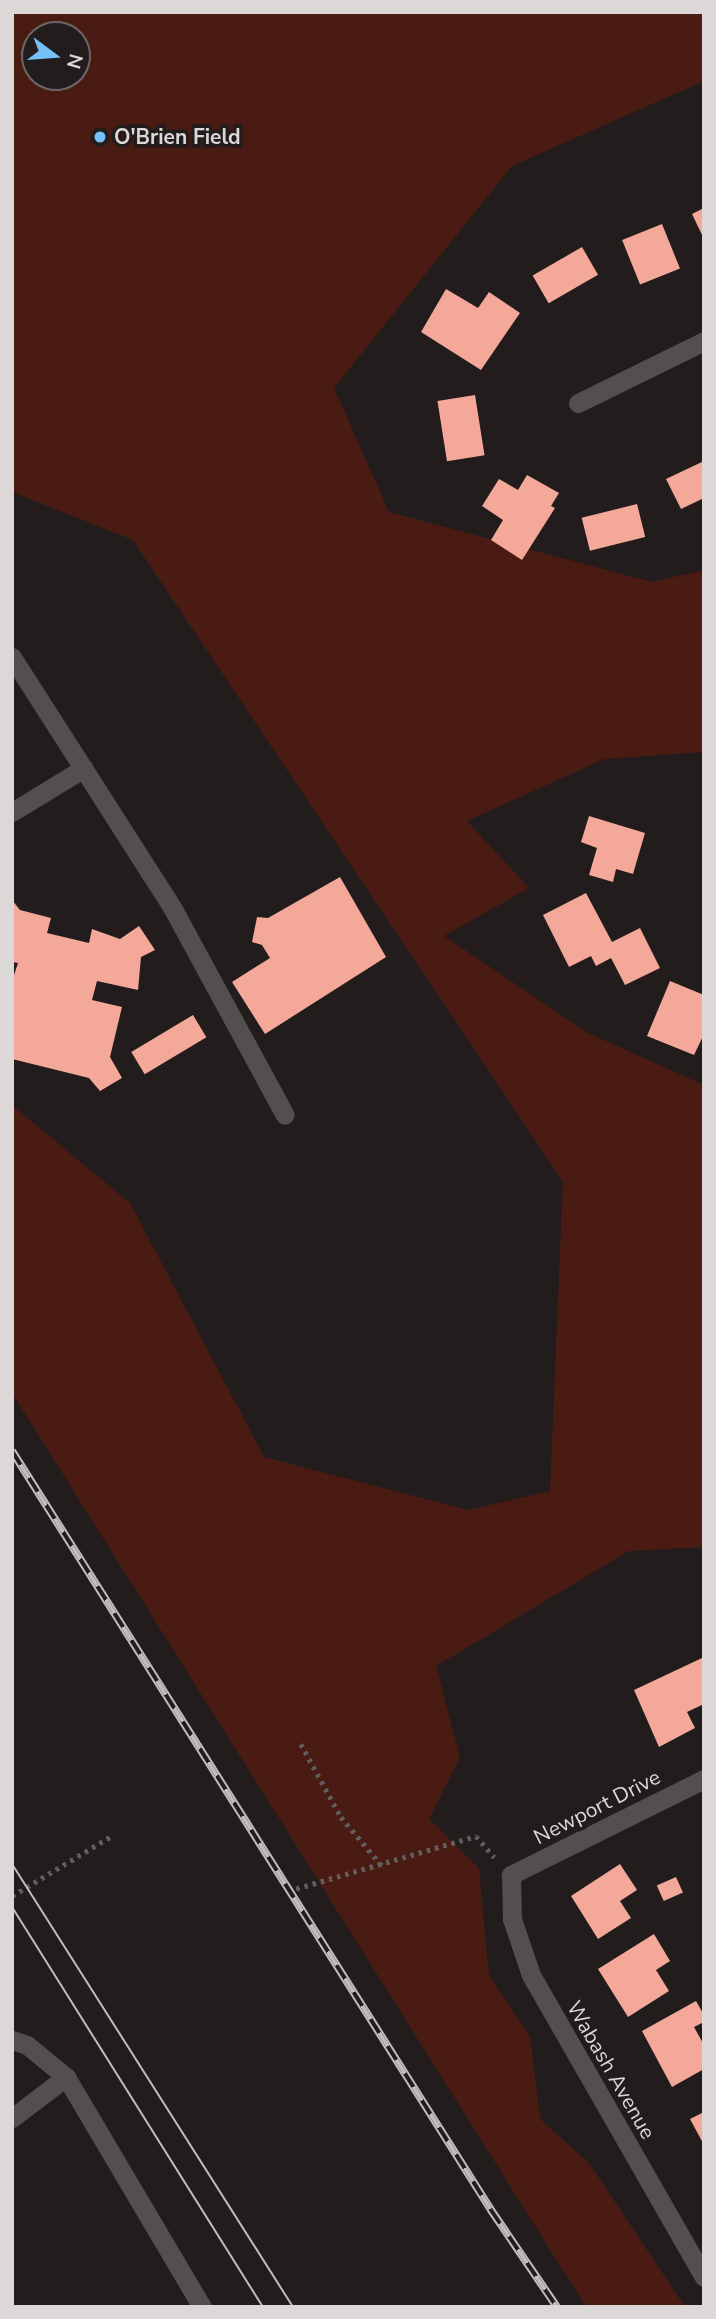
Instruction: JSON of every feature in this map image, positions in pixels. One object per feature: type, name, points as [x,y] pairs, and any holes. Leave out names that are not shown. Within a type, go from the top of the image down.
[{"type":"street","points":[[578,403],[704,341]]},
{"type":"street","points":[[12,657],[173,909],[285,1115]]},
{"type":"street","points":[[12,812],[84,768]]},
{"type":"street","name":"Newport Drive","points":[[511,1875],[704,1779]]},
{"type":"street","name":"Wabash Avenue","points":[[511,1875],[512,1919],[531,1975],[704,2277]]},
{"type":"street","points":[[12,2040],[27,2045],[66,2077],[202,2307]]},
{"type":"street","points":[[12,2118],[66,2077]]},
{"type":"path","points":[[301,1744],[341,1817],[383,1867]]},
{"type":"path","points":[[12,1896],[113,1835]]},
{"type":"path","points":[[288,1891],[383,1867],[475,1836],[511,1875]]},
{"type":"shaded area","points":[[12,12],[704,12],[704,81],[512,166],[334,388],[389,512],[652,582],[704,570],[704,752],[604,759],[467,821],[529,888],[444,936],[588,1033],[704,1085],[704,1547],[629,1551],[436,1666],[460,1757],[429,1819],[479,1869],[489,1976],[530,2037],[540,2119],[589,2163],[685,2307],[586,2307],[12,1393],[12,1105],[130,1203],[264,1457],[468,1510],[550,1491],[563,1182],[133,540],[12,492]]},
{"type":"building","points":[[704,208],[704,239],[692,214]]},
{"type":"building","points":[[662,224],[680,269],[640,285],[622,240]]},
{"type":"building","points":[[582,247],[598,275],[549,303],[533,276]]},
{"type":"building","points":[[446,289],[478,308],[489,292],[520,313],[481,370],[421,332]]},
{"type":"building","points":[[475,395],[485,455],[447,461],[437,401]]},
{"type":"building","points":[[704,461],[704,498],[681,509],[666,479]]},
{"type":"building","points":[[527,475],[559,493],[551,506],[555,508],[522,560],[491,540],[503,520],[482,506],[499,479],[518,490]]},
{"type":"building","points":[[637,504],[645,537],[590,551],[582,518]]},
{"type":"building","points":[[589,816],[645,833],[633,874],[616,869],[613,882],[589,875],[597,848],[581,842]]},
{"type":"building","points":[[340,877],[386,957],[265,1034],[232,982],[270,958],[262,945],[252,942],[257,917],[268,918]]},
{"type":"building","points":[[586,893],[612,942],[640,928],[660,968],[625,985],[611,958],[596,966],[591,956],[569,967],[543,915]]},
{"type":"building","points":[[12,900],[20,910],[51,918],[47,933],[89,943],[92,929],[120,939],[139,926],[155,950],[141,957],[138,990],[97,981],[92,1000],[122,1007],[110,1057],[122,1078],[100,1091],[89,1078],[12,1059],[12,981],[18,963],[12,962]]},
{"type":"building","points":[[670,981],[704,995],[704,1034],[694,1055],[647,1036]]},
{"type":"building","points":[[193,1015],[206,1037],[145,1074],[131,1052]]},
{"type":"building","points":[[702,1658],[704,1704],[687,1712],[695,1728],[659,1747],[634,1690]]},
{"type":"building","points":[[620,1864],[637,1890],[620,1901],[631,1918],[598,1939],[571,1896]]},
{"type":"building","points":[[676,1877],[683,1893],[664,1901],[657,1886]]},
{"type":"building","points":[[654,1934],[670,1961],[656,1970],[669,1991],[628,2017],[598,1969]]},
{"type":"building","points":[[696,2001],[704,2015],[704,2022],[694,2027],[704,2045],[704,2069],[672,2087],[642,2031]]},
{"type":"building","points":[[704,2112],[704,2145],[690,2119]]},
{"type":"tram line","points":[[12,1864],[293,2307]]},
{"type":"tram line","points":[[12,1907],[263,2307]]},
{"type":"railway","points":[[12,1451],[491,2210],[557,2307]]},
{"type":"place","name":"O'Brien Field","points":[[100,137]]}]
